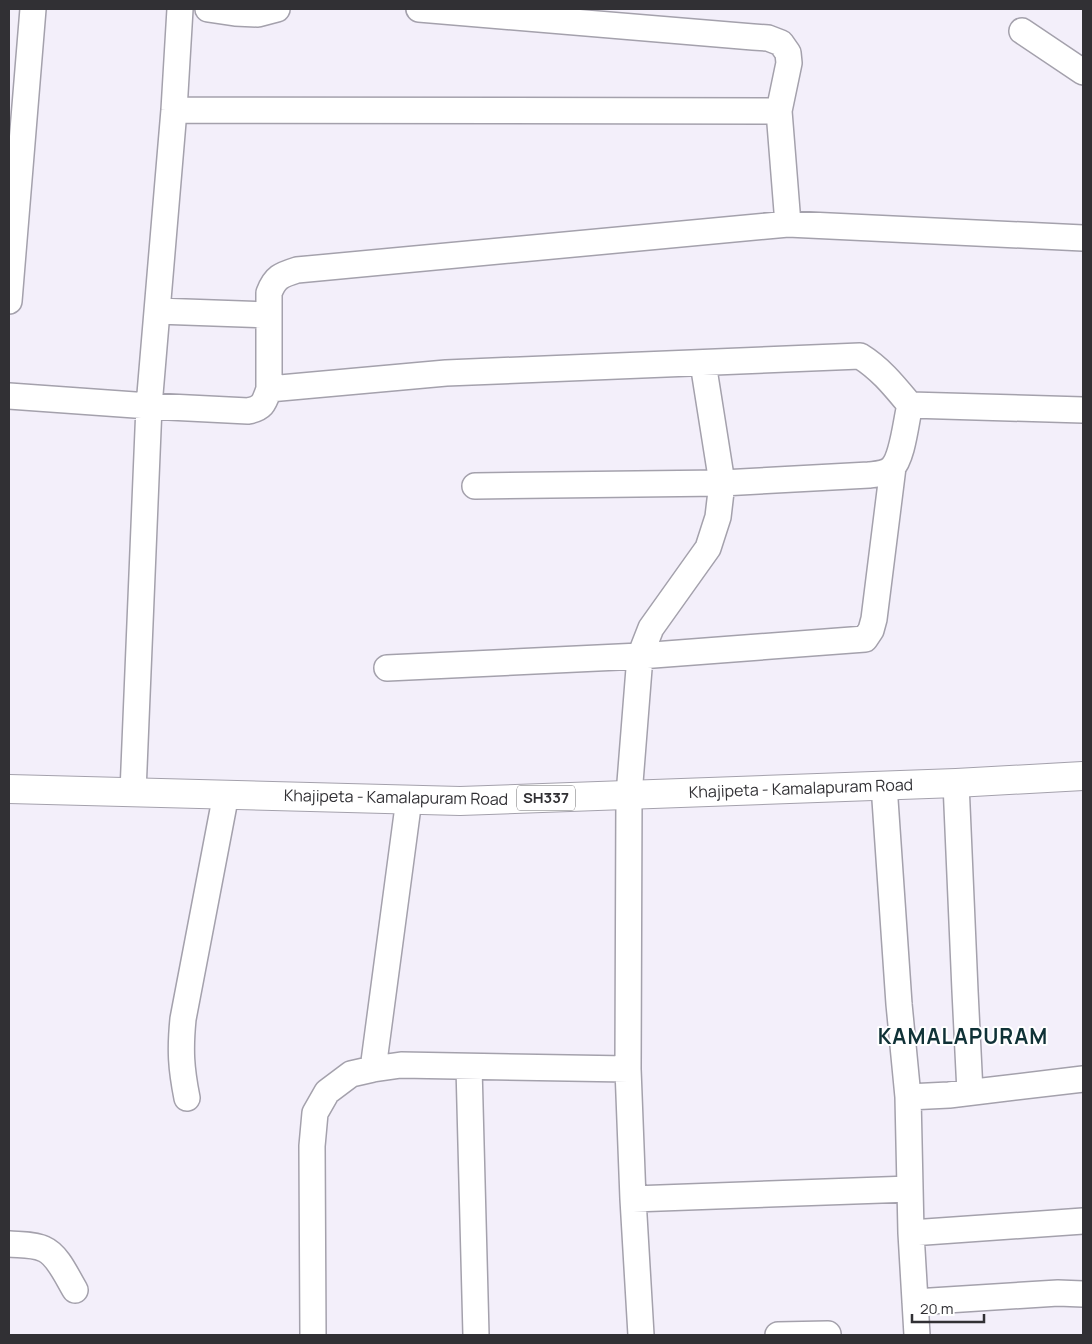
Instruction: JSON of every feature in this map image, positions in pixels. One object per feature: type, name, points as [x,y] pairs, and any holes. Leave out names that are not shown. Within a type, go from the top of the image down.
[{"type":"main road","name":"Khajipeta - Kamalapuram Road","points":[[9,789],[460,801],[956,783],[1083,776]]},
{"type":"street","points":[[9,301],[33,9]]},
{"type":"street","points":[[133,792],[149,406],[174,110],[180,9]]},
{"type":"street","points":[[208,9],[235,13],[264,11]]},
{"type":"street","points":[[419,9],[556,15],[768,38],[781,43],[788,52],[780,111],[788,224]]},
{"type":"street","points":[[1022,32],[1083,72]]},
{"type":"street","points":[[174,110],[780,111]]},
{"type":"street","points":[[9,396],[149,406],[248,411],[258,409],[264,402],[269,389],[269,293],[274,281],[283,275],[297,270],[788,224],[1083,238]]},
{"type":"street","points":[[157,311],[269,315]]},
{"type":"street","points":[[269,389],[446,373],[860,356],[873,364],[910,405],[1083,410]]},
{"type":"street","points":[[642,1335],[633,1199],[628,1069],[629,795],[640,656],[651,628],[708,548],[718,517],[722,483],[703,363]]},
{"type":"street","points":[[387,668],[640,656],[865,640],[871,630],[874,619],[893,467],[899,454],[910,405]]},
{"type":"street","points":[[475,486],[722,483],[869,475],[884,473],[893,467]]},
{"type":"street","points":[[956,783],[970,1092]]},
{"type":"street","points":[[884,785],[908,1097],[911,1233],[916,1335]]},
{"type":"street","points":[[187,1098],[181,1069],[180,1047],[183,1019],[226,794]]},
{"type":"street","points":[[374,1068],[409,799]]},
{"type":"street","points":[[313,1335],[312,1146],[315,1113],[328,1092],[352,1074],[374,1068],[401,1065],[628,1069]]},
{"type":"street","points":[[469,1067],[476,1335]]},
{"type":"street","points":[[908,1097],[1083,1079]]},
{"type":"street","points":[[633,1199],[910,1189]]},
{"type":"street","points":[[911,1233],[1083,1221]]},
{"type":"street","points":[[9,1244],[30,1245],[45,1249],[56,1260],[75,1290]]},
{"type":"street","points":[[915,1302],[1058,1293],[1083,1294]]},
{"type":"street","points":[[778,1335],[828,1334]]},
{"type":"district","name":"KAMALAPURAM","points":[[963,1037]]}]
